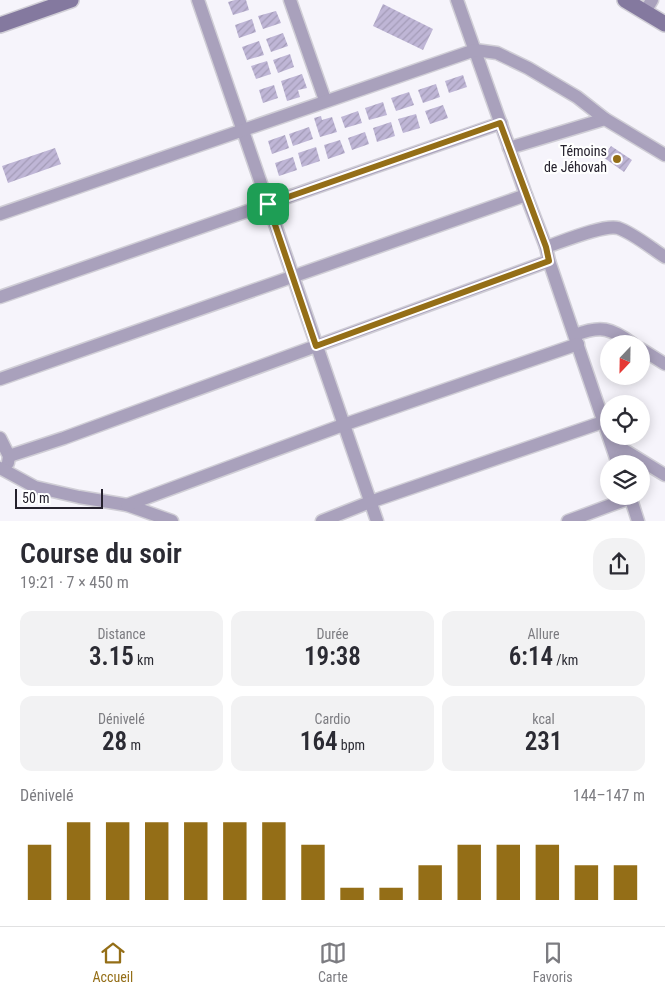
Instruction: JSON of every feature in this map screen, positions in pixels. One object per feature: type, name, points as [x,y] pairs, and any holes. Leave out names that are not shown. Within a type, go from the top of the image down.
[{"type":"street","points":[[0,25],[71,0]]},
{"type":"street","points":[[198,0],[377,521]]},
{"type":"street","points":[[290,0],[325,100]]},
{"type":"street","points":[[457,0],[546,247],[600,412]]},
{"type":"street","points":[[625,0],[648,6],[665,24]]},
{"type":"street","points":[[0,214],[325,100],[475,50],[506,56],[577,97],[605,119],[665,155]]},
{"type":"street","points":[[509,148],[605,119]]},
{"type":"street","points":[[0,297],[500,123]]},
{"type":"street","points":[[0,379],[526,195]]},
{"type":"street","points":[[546,247],[610,227],[617,228],[665,257]]},
{"type":"street","points":[[172,521],[128,505],[35,487],[3,469],[9,456],[64,438],[549,261]]},
{"type":"street","points":[[128,505],[577,339],[586,331],[606,328],[620,335]]},
{"type":"street","points":[[650,355],[665,364]]},
{"type":"street","points":[[322,521],[370,502],[600,423]]},
{"type":"street","points":[[0,438],[9,456]]},
{"type":"street","points":[[615,445],[665,475]]},
{"type":"street","points":[[568,521],[609,505]]},
{"type":"street","points":[[633,505],[638,521]]},
{"type":"building","points":[[246,0],[249,10],[233,15],[228,2]]},
{"type":"building","points":[[383,4],[433,29],[423,50],[373,26]]},
{"type":"building","points":[[276,11],[281,23],[263,29],[258,16]]},
{"type":"building","points":[[252,19],[256,32],[239,38],[235,25]]},
{"type":"building","points":[[283,33],[288,46],[271,52],[266,39]]},
{"type":"building","points":[[259,41],[264,55],[247,60],[242,47]]},
{"type":"building","points":[[290,54],[294,67],[278,73],[273,60]]},
{"type":"building","points":[[267,61],[271,74],[256,79],[251,66]]},
{"type":"building","points":[[302,74],[307,88],[298,90],[300,97],[287,101],[281,81]]},
{"type":"building","points":[[463,75],[467,87],[449,93],[445,81]]},
{"type":"building","points":[[436,84],[440,97],[423,103],[418,90]]},
{"type":"building","points":[[274,85],[278,98],[263,103],[259,90]]},
{"type":"building","points":[[409,92],[414,105],[396,111],[391,98]]},
{"type":"building","points":[[383,102],[387,115],[369,120],[365,108]]},
{"type":"building","points":[[443,105],[448,118],[430,124],[425,111]]},
{"type":"building","points":[[358,111],[362,123],[345,128],[341,117]]},
{"type":"building","points":[[416,114],[420,128],[403,133],[398,119]]},
{"type":"building","points":[[321,116],[322,120],[332,117],[337,132],[320,137],[314,118]]},
{"type":"building","points":[[391,122],[395,136],[377,142],[373,128]]},
{"type":"building","points":[[309,127],[313,139],[293,146],[289,134]]},
{"type":"building","points":[[365,132],[369,144],[352,150],[348,138]]},
{"type":"building","points":[[285,135],[289,148],[272,154],[268,141]]},
{"type":"building","points":[[340,140],[345,153],[328,159],[324,145]]},
{"type":"building","name":"Témoins de Jéhovah","points":[[611,146],[632,160],[624,172],[603,157]]},
{"type":"building","points":[[316,147],[320,161],[302,167],[298,153]]},
{"type":"building","points":[[55,148],[61,164],[8,183],[2,166]]},
{"type":"building","points":[[293,157],[297,170],[279,176],[275,163]]},
{"type":"place","name":"Témoins de Jéhovah","points":[[617,159]]},
{"type":"route","points":[[500,123],[546,247],[549,261],[316,346],[268,204],[500,123]]}]
